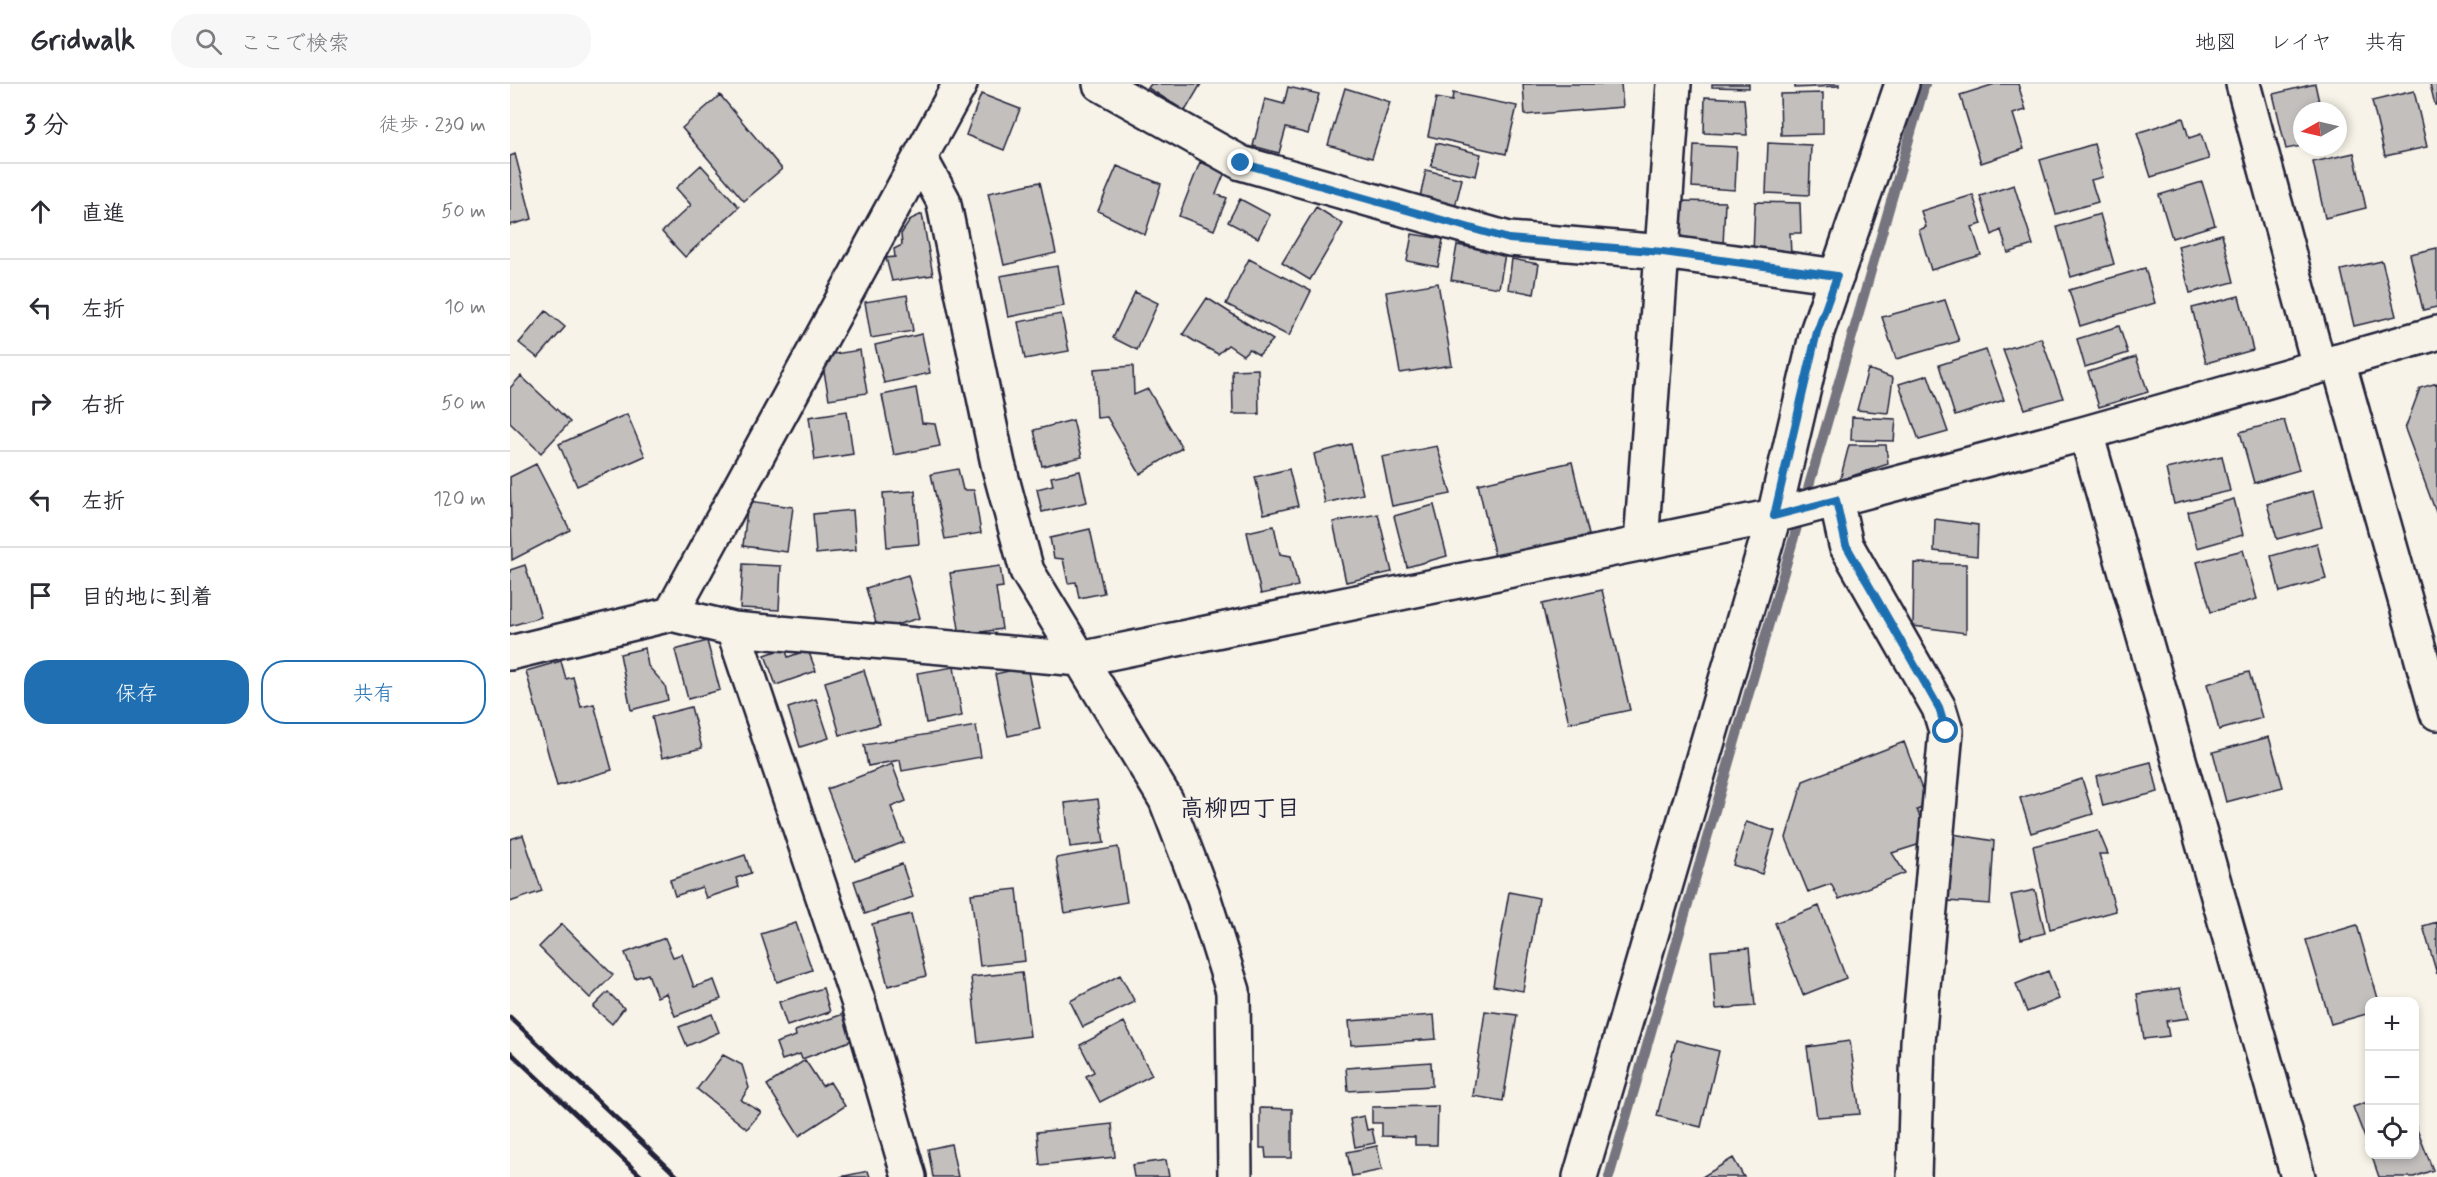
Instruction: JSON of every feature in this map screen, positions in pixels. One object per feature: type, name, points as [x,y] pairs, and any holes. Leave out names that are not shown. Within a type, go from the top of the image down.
[{"type":"street","points":[[671,614],[960,84]]},
{"type":"street","points":[[1101,84],[1241,163],[1509,239],[1663,252],[1837,276]]},
{"type":"street","points":[[1641,544],[1674,84]]},
{"type":"street","points":[[1580,1177],[1774,516],[1817,332],[1902,84]]},
{"type":"street","points":[[2243,84],[2437,713]]},
{"type":"street","points":[[920,158],[943,200],[998,464],[1027,571],[1166,800],[1204,899],[1233,991],[1235,1177]]},
{"type":"street","points":[[510,653],[671,614],[733,629],[1080,659],[1774,516],[2086,433],[2437,333]]},
{"type":"street","points":[[2086,433],[2298,1177]]},
{"type":"street","points":[[1836,500],[1846,545],[1939,708],[1946,731],[1918,1042],[1914,1177]]},
{"type":"street","points":[[733,629],[858,1001],[909,1177]]},
{"type":"building","points":[[1151,84],[1201,84],[1185,111],[1148,88]]},
{"type":"building","points":[[1523,84],[1621,84],[1623,107],[1525,115]]},
{"type":"building","points":[[1712,84],[1749,84],[1749,88],[1712,87]]},
{"type":"building","points":[[1795,84],[1839,84],[1839,86],[1795,88]]},
{"type":"building","points":[[1995,84],[2018,84],[2026,110],[2013,114],[2024,149],[1981,163],[1960,95]]},
{"type":"building","points":[[2315,84],[2319,102],[2293,102],[2293,148],[2286,149],[2273,94]]},
{"type":"building","points":[[2430,84],[2437,84],[2437,105],[2435,105]]},
{"type":"building","points":[[1288,87],[1319,94],[1308,134],[1286,128],[1279,153],[1253,146],[1265,99],[1284,104]]},
{"type":"building","points":[[1345,88],[1390,102],[1372,158],[1328,145]]},
{"type":"building","points":[[2414,91],[2427,147],[2385,156],[2372,101]]},
{"type":"building","points":[[1453,93],[1517,106],[1506,154],[1428,136],[1436,98],[1452,101]]},
{"type":"building","points":[[1823,93],[1823,134],[1781,135],[1780,94]]},
{"type":"building","points":[[981,94],[1020,109],[1004,150],[966,135]]},
{"type":"building","points":[[720,95],[782,169],[744,201],[682,128]]},
{"type":"building","points":[[1705,97],[1744,99],[1747,135],[1704,133]]},
{"type":"building","points":[[2183,118],[2189,138],[2201,134],[2209,159],[2151,177],[2137,133]]},
{"type":"building","points":[[1436,143],[1481,154],[1476,176],[1431,166]]},
{"type":"building","points":[[1768,143],[1811,145],[1809,195],[1766,193]]},
{"type":"building","points":[[2094,144],[2103,177],[2091,180],[2098,202],[2056,214],[2040,160]]},
{"type":"building","points":[[1694,145],[1737,147],[1735,190],[1692,187]]},
{"type":"building","points":[[2354,153],[2366,208],[2325,218],[2313,162]]},
{"type":"building","points":[[515,154],[532,219],[510,225],[510,156]]},
{"type":"building","points":[[1200,162],[1225,172],[1216,194],[1227,198],[1214,230],[1179,216]]},
{"type":"building","points":[[701,165],[739,207],[685,257],[662,232],[691,205],[676,188]]},
{"type":"building","points":[[1117,166],[1161,184],[1145,235],[1098,211]]},
{"type":"building","points":[[1426,170],[1462,179],[1455,207],[1420,197]]},
{"type":"building","points":[[1040,182],[1056,253],[1004,265],[988,193]]},
{"type":"building","points":[[2202,182],[2215,225],[2172,238],[2159,195]]},
{"type":"building","points":[[2014,185],[2033,245],[2008,253],[2001,230],[1992,235],[1980,196]]},
{"type":"building","points":[[1973,195],[1982,224],[1972,227],[1981,255],[1931,270],[1919,230],[1926,227],[1921,211]]},
{"type":"building","points":[[1240,199],[1270,215],[1258,238],[1228,222]]},
{"type":"building","points":[[1681,201],[1725,202],[1723,246],[1679,245]]},
{"type":"building","points":[[1755,202],[1800,203],[1801,233],[1790,233],[1791,255],[1753,253]]},
{"type":"building","points":[[1316,207],[1343,224],[1310,280],[1282,263]]},
{"type":"building","points":[[922,214],[933,275],[892,281],[886,258],[895,257],[894,249],[902,245],[901,234],[911,219]]},
{"type":"building","points":[[2100,214],[2114,264],[2071,277],[2057,227]]},
{"type":"building","points":[[1412,234],[1443,239],[1438,267],[1407,261]]},
{"type":"building","points":[[2222,234],[2234,282],[2190,293],[2178,246]]},
{"type":"building","points":[[1457,245],[1505,254],[1499,288],[1451,280]]},
{"type":"building","points":[[2437,248],[2437,307],[2423,310],[2410,254]]},
{"type":"building","points":[[1249,259],[1311,291],[1289,336],[1226,304]]},
{"type":"building","points":[[1512,259],[1539,264],[1534,294],[1508,289]]},
{"type":"building","points":[[2382,261],[2396,316],[2354,326],[2341,270]]},
{"type":"building","points":[[1057,266],[1064,306],[1008,317],[1000,276]]},
{"type":"building","points":[[2145,268],[2155,303],[2080,326],[2069,290]]},
{"type":"building","points":[[1438,283],[1452,365],[1400,373],[1386,292]]},
{"type":"building","points":[[1135,292],[1158,303],[1137,350],[1113,338]]},
{"type":"building","points":[[907,295],[913,331],[871,338],[865,302]]},
{"type":"building","points":[[2239,296],[2253,350],[2206,363],[2192,308]]},
{"type":"building","points":[[1207,298],[1273,340],[1259,355],[1249,349],[1243,355],[1228,345],[1218,354],[1183,334]]},
{"type":"building","points":[[1945,300],[1959,341],[1896,359],[1882,317]]},
{"type":"building","points":[[546,311],[565,327],[538,358],[519,343]]},
{"type":"building","points":[[1061,314],[1069,351],[1025,359],[1018,322]]},
{"type":"building","points":[[2119,326],[2128,353],[2085,367],[2077,339]]},
{"type":"building","points":[[922,334],[930,373],[884,383],[875,345]]},
{"type":"building","points":[[2041,338],[2063,398],[2025,409],[2003,350]]},
{"type":"building","points":[[860,350],[867,393],[829,399],[821,356]]},
{"type":"building","points":[[1986,350],[2004,400],[1955,416],[1939,365]]},
{"type":"building","points":[[2136,357],[2148,392],[2099,407],[2088,372]]},
{"type":"building","points":[[1133,366],[1134,395],[1148,389],[1182,448],[1140,474],[1107,417],[1097,418],[1094,369]]},
{"type":"building","points":[[1258,369],[1259,414],[1233,414],[1232,370]]},
{"type":"building","points":[[1868,369],[1893,378],[1888,413],[1857,410]]},
{"type":"building","points":[[1928,375],[1948,432],[1919,440],[1899,384]]},
{"type":"building","points":[[521,376],[570,422],[541,453],[510,423],[510,388]]},
{"type":"building","points":[[2437,383],[2437,515],[2405,429],[2420,388]]},
{"type":"building","points":[[916,388],[922,423],[935,424],[940,446],[894,455],[882,395]]},
{"type":"building","points":[[847,411],[853,454],[815,460],[809,417]]},
{"type":"building","points":[[627,414],[645,456],[577,486],[559,444]]},
{"type":"building","points":[[1852,417],[1896,419],[1894,441],[1851,440]]},
{"type":"building","points":[[1073,420],[1082,457],[1042,466],[1034,430]]},
{"type":"building","points":[[2284,420],[2299,470],[2254,483],[2240,432]]},
{"type":"building","points":[[1351,444],[1363,494],[1325,503],[1314,454]]},
{"type":"building","points":[[1849,445],[1886,445],[1888,464],[1840,480]]},
{"type":"building","points":[[1437,446],[1451,494],[1392,506],[1382,457]]},
{"type":"building","points":[[2222,456],[2230,491],[2174,504],[2166,469]]},
{"type":"building","points":[[1572,462],[1589,535],[1495,557],[1478,484]]},
{"type":"building","points":[[536,464],[570,530],[512,560],[510,477]]},
{"type":"building","points":[[958,469],[963,490],[974,490],[981,533],[945,539],[931,474]]},
{"type":"building","points":[[1289,469],[1298,506],[1264,514],[1255,477]]},
{"type":"building","points":[[1080,471],[1087,502],[1042,512],[1037,489],[1053,485],[1051,477]]},
{"type":"building","points":[[915,491],[919,544],[887,547],[883,493]]},
{"type":"building","points":[[2313,491],[2322,527],[2277,539],[2267,504]]},
{"type":"building","points":[[2234,499],[2243,535],[2197,548],[2188,512]]},
{"type":"building","points":[[748,501],[793,507],[787,552],[743,546]]},
{"type":"building","points":[[1434,505],[1447,556],[1407,567],[1394,516]]},
{"type":"building","points":[[853,510],[856,550],[816,554],[813,514]]},
{"type":"building","points":[[1378,514],[1392,572],[1346,582],[1333,522]]},
{"type":"building","points":[[1935,519],[1978,525],[1977,556],[1934,551]]},
{"type":"building","points":[[1274,526],[1280,554],[1291,556],[1298,586],[1261,594],[1247,532]]},
{"type":"building","points":[[1090,529],[1104,593],[1079,598],[1076,582],[1068,583],[1063,559],[1054,558],[1050,538]]},
{"type":"building","points":[[2317,543],[2326,579],[2280,592],[2271,556]]},
{"type":"building","points":[[2243,550],[2257,599],[2211,612],[2197,562]]},
{"type":"building","points":[[1914,563],[1966,564],[1966,633],[1913,626]]},
{"type":"building","points":[[743,564],[781,566],[779,610],[740,608]]},
{"type":"building","points":[[525,565],[541,617],[510,626],[510,570]]},
{"type":"building","points":[[1000,566],[1003,587],[996,588],[1002,629],[960,635],[950,573]]},
{"type":"building","points":[[908,575],[920,618],[878,630],[866,588]]},
{"type":"building","points":[[1602,590],[1630,710],[1569,723],[1542,604]]},
{"type":"building","points":[[707,641],[720,690],[688,699],[675,650]]},
{"type":"building","points":[[645,648],[648,666],[665,685],[668,700],[631,710],[620,654]]},
{"type":"building","points":[[785,648],[788,657],[808,650],[816,671],[776,685],[765,655]]},
{"type":"building","points":[[561,661],[566,679],[573,677],[581,707],[594,704],[612,770],[557,786],[526,671]]},
{"type":"building","points":[[954,667],[962,716],[926,723],[917,673]]},
{"type":"building","points":[[1027,667],[1040,729],[1008,736],[995,674]]},
{"type":"building","points":[[864,670],[880,724],[840,735],[825,682]]},
{"type":"building","points":[[2249,672],[2262,718],[2219,730],[2207,684]]},
{"type":"building","points":[[816,699],[829,738],[800,747],[788,708]]},
{"type":"building","points":[[691,707],[702,748],[662,758],[652,717]]},
{"type":"building","points":[[976,726],[981,757],[902,771],[900,760],[868,766],[864,745]]},
{"type":"building","points":[[2269,737],[2283,787],[2226,802],[2213,752]]},
{"type":"building","points":[[1904,742],[1928,805],[1917,810],[1930,841],[1892,853],[1905,873],[1839,899],[1831,884],[1808,892],[1786,838],[1803,781]]},
{"type":"building","points":[[2151,762],[2158,792],[2103,806],[2096,776]]},
{"type":"building","points":[[892,764],[906,801],[891,807],[904,842],[855,861],[827,789]]},
{"type":"building","points":[[2082,779],[2093,814],[2031,833],[2020,798]]},
{"type":"building","points":[[1098,799],[1104,843],[1070,847],[1065,803]]},
{"type":"building","points":[[1746,822],[1775,831],[1762,874],[1733,865]]},
{"type":"building","points":[[2098,830],[2108,854],[2099,854],[2116,911],[2050,929],[2033,846]]},
{"type":"building","points":[[1953,834],[1994,841],[1990,904],[1947,901]]},
{"type":"building","points":[[523,835],[542,891],[510,902],[510,839]]},
{"type":"building","points":[[1118,847],[1127,902],[1065,913],[1056,858]]},
{"type":"building","points":[[745,855],[751,873],[736,878],[739,887],[706,898],[702,887],[675,896],[670,880]]},
{"type":"building","points":[[902,864],[913,897],[865,914],[854,881]]},
{"type":"building","points":[[1017,889],[1025,961],[980,966],[971,894]]},
{"type":"building","points":[[2035,890],[2045,933],[2021,939],[2011,895]]},
{"type":"building","points":[[1509,892],[1539,898],[1523,991],[1493,986]]},
{"type":"building","points":[[1819,906],[1846,978],[1803,995],[1775,923]]},
{"type":"building","points":[[911,914],[926,976],[888,986],[872,924]]},
{"type":"building","points":[[2437,922],[2437,974],[2423,926]]},
{"type":"building","points":[[796,923],[812,970],[777,982],[761,934]]},
{"type":"building","points":[[562,924],[613,975],[590,998],[539,947]]},
{"type":"building","points":[[2357,925],[2378,997],[2365,997],[2365,1014],[2331,1024],[2306,940]]},
{"type":"building","points":[[665,938],[673,957],[682,954],[694,987],[714,980],[721,999],[675,1016],[666,993],[657,997],[648,974],[635,978],[625,953]]},
{"type":"building","points":[[1749,948],[1755,1006],[1716,1009],[1711,951]]},
{"type":"building","points":[[2048,971],[2059,999],[2027,1012],[2016,984]]},
{"type":"building","points":[[1022,972],[1030,1036],[978,1043],[971,977]]},
{"type":"building","points":[[1120,975],[1135,1002],[1083,1027],[1070,1001]]},
{"type":"building","points":[[823,988],[830,1012],[787,1026],[779,1002]]},
{"type":"building","points":[[2180,988],[2189,1018],[2166,1021],[2169,1036],[2144,1039],[2137,994]]},
{"type":"building","points":[[608,992],[624,1008],[612,1024],[593,1007]]},
{"type":"building","points":[[1485,1011],[1517,1015],[1503,1101],[1473,1096]]},
{"type":"building","points":[[849,1012],[858,1038],[802,1059],[800,1054],[782,1060],[776,1043],[796,1036],[795,1031]]},
{"type":"building","points":[[712,1014],[719,1032],[687,1046],[679,1027]]},
{"type":"building","points":[[1434,1015],[1436,1039],[1351,1045],[1349,1021]]},
{"type":"building","points":[[1124,1022],[1152,1075],[1100,1102],[1086,1076],[1094,1072],[1080,1045]]},
{"type":"building","points":[[1676,1040],[1719,1051],[1701,1127],[1657,1116]]},
{"type":"building","points":[[1850,1041],[1860,1114],[1817,1117],[1807,1047]]},
{"type":"building","points":[[723,1055],[742,1065],[749,1088],[741,1100],[761,1112],[747,1129],[697,1089]]},
{"type":"building","points":[[805,1060],[822,1086],[830,1082],[845,1106],[799,1136],[767,1085]]},
{"type":"building","points":[[1431,1062],[1432,1086],[1348,1091],[1346,1068]]},
{"type":"building","points":[[2365,1103],[2365,1138],[2353,1107]]},
{"type":"building","points":[[1438,1106],[1437,1145],[1415,1145],[1415,1137],[1382,1136],[1382,1123],[1372,1123],[1372,1107]]},
{"type":"building","points":[[1260,1108],[1292,1109],[1292,1158],[1266,1158],[1265,1148],[1260,1148]]},
{"type":"building","points":[[1364,1116],[1367,1130],[1372,1129],[1375,1143],[1355,1147],[1350,1119]]},
{"type":"building","points":[[1112,1124],[1115,1157],[1040,1165],[1037,1132]]},
{"type":"building","points":[[2419,1135],[2433,1170],[2414,1177],[2379,1177],[2373,1159],[2419,1159]]},
{"type":"building","points":[[951,1144],[958,1177],[933,1177],[928,1149]]},
{"type":"building","points":[[1377,1146],[1382,1170],[1352,1176],[1347,1152]]},
{"type":"building","points":[[1733,1158],[1744,1177],[1702,1177]]},
{"type":"building","points":[[1166,1160],[1169,1177],[1134,1177],[1132,1165]]},
{"type":"building","points":[[868,1171],[870,1177],[840,1177]]},
{"type":"waterway","points":[[1609,1177],[1925,84]]},
{"type":"railway","points":[[510,1017],[678,1177]]},
{"type":"railway","points":[[510,1052],[642,1177]]},
{"type":"district","name":"高柳四丁目","points":[[1240,809]]},
{"type":"route","points":[[1241,163],[1509,239],[1663,252],[1837,276],[1817,332],[1774,516],[1836,500],[1846,545],[1939,708],[1946,731]]}]
